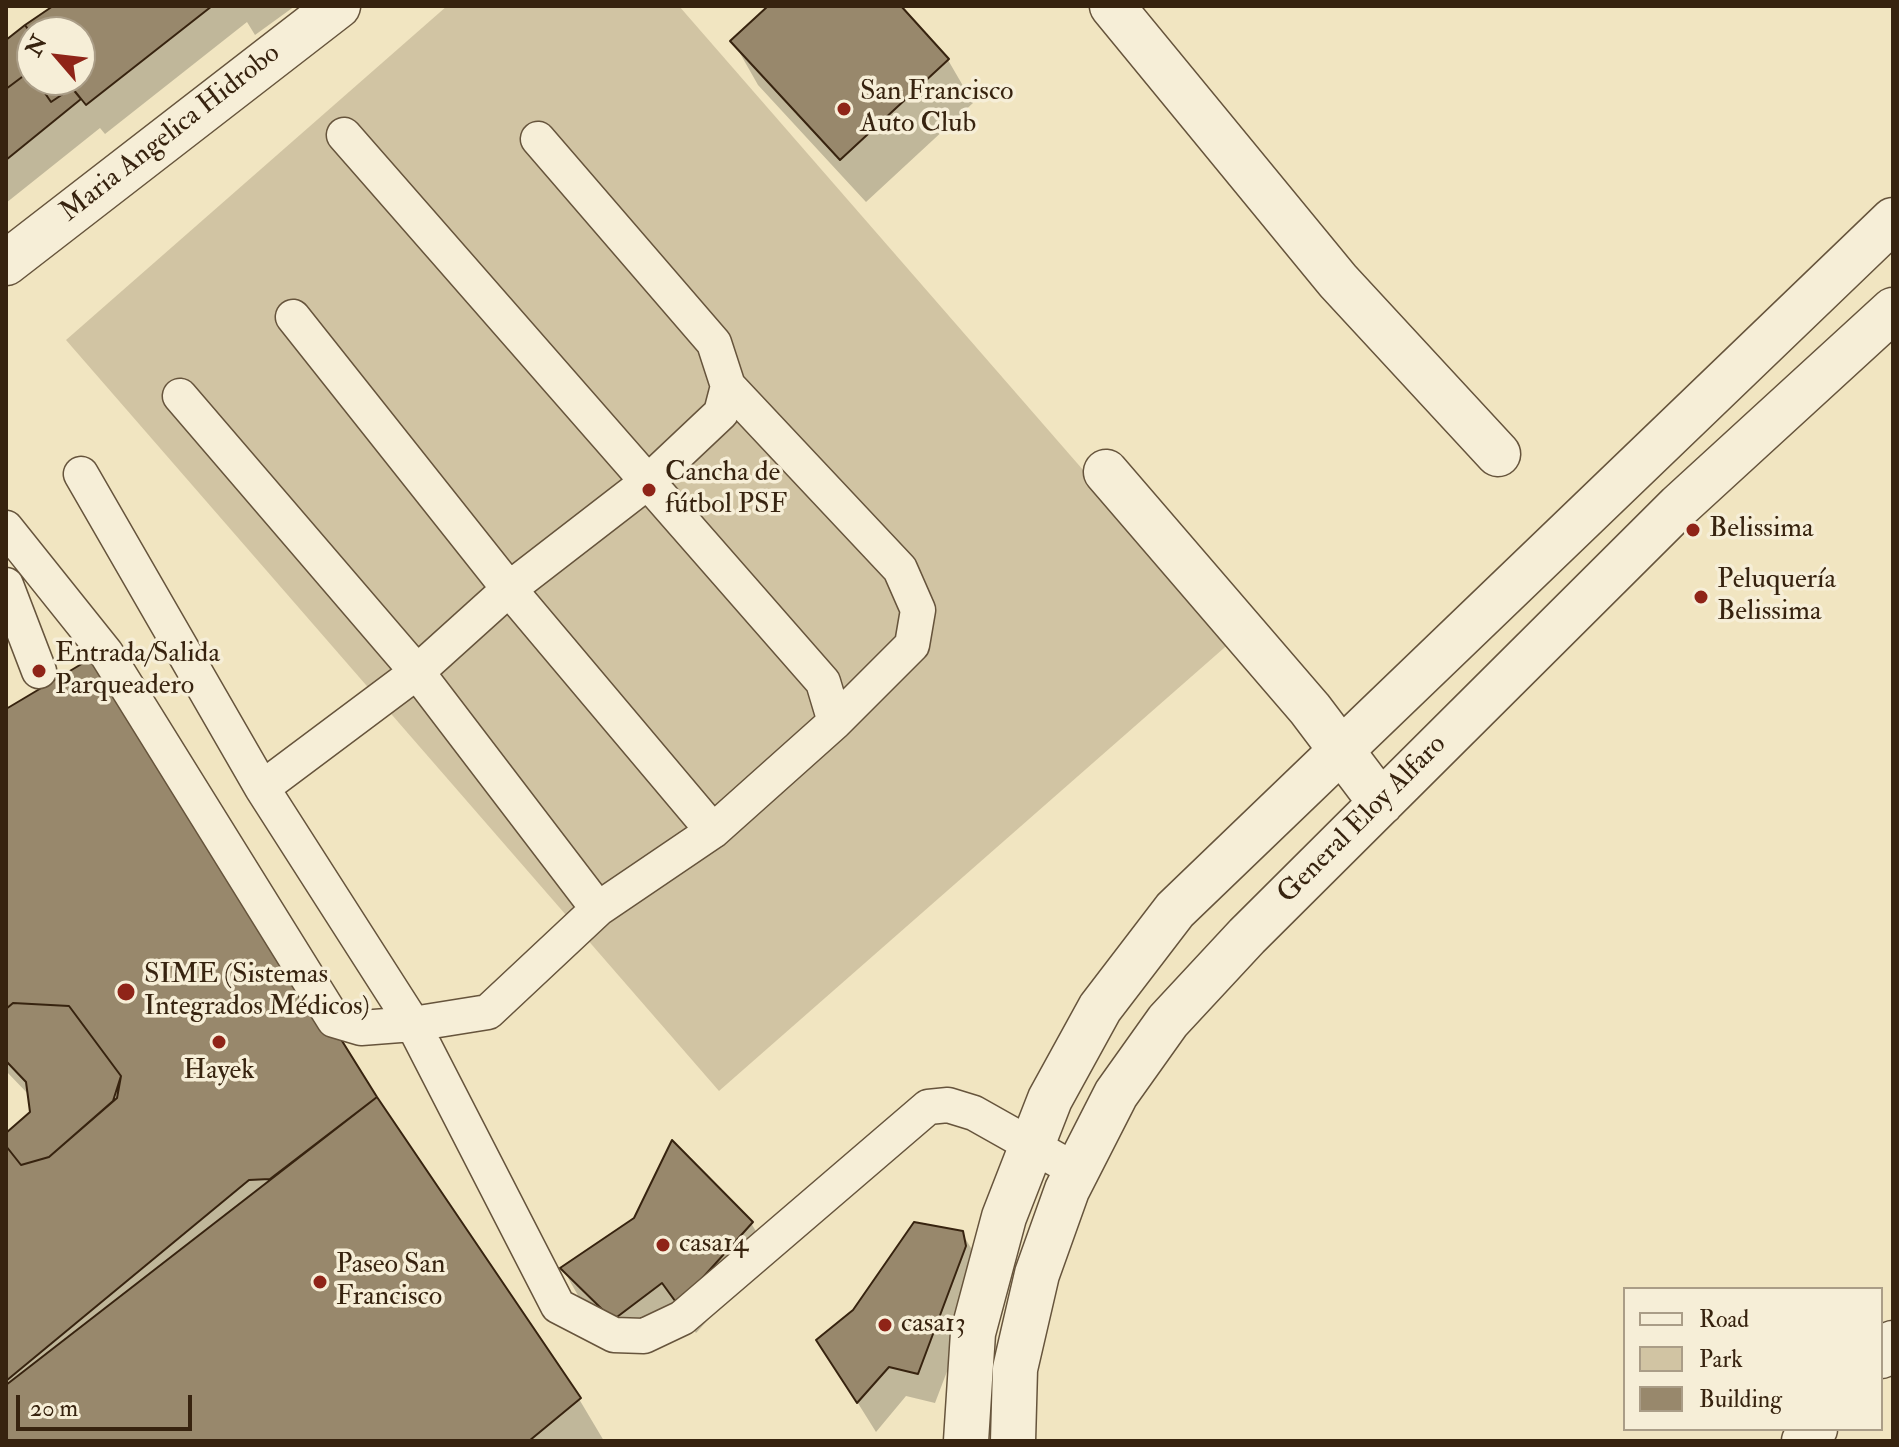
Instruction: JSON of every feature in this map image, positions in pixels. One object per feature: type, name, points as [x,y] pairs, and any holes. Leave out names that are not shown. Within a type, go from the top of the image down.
[{"type":"street","name":"Maria Angelica Hidrobo","points":[[6,263],[338,6]]},
{"type":"street","points":[[1112,6],[1338,281],[1498,454]]},
{"type":"street","points":[[966,1441],[973,1333],[1004,1217],[1050,1099],[1100,1008],[1175,910],[1893,220]]},
{"type":"street","name":"General Eloy Alfaro","points":[[1013,1441],[1015,1369],[1037,1274],[1077,1171],[1116,1094],[1168,1021],[1679,506],[1893,310]]},
{"type":"street","points":[[1106,472],[1310,709],[1381,803]]},
{"type":"lane","points":[[344,135],[650,480],[823,682],[835,722]]},
{"type":"lane","points":[[6,528],[106,653],[334,1020],[361,1028],[413,1024],[488,1012],[598,909],[713,831],[835,722],[912,645],[918,610],[900,569],[728,386],[714,343],[538,139]]},
{"type":"lane","points":[[293,317],[509,589],[713,831]]},
{"type":"lane","points":[[262,788],[417,672],[509,589],[650,480],[721,413],[728,386]]},
{"type":"lane","points":[[180,396],[417,672],[598,909]]},
{"type":"lane","points":[[81,474],[262,788],[413,1024],[558,1306],[614,1335],[644,1336],[682,1318],[928,1107],[948,1105],[974,1113],[1077,1171]]},
{"type":"lane","points":[[6,585],[39,671],[6,619]]},
{"type":"green space","name":"Cancha de fútbol PSF","points":[[447,6],[679,6],[1232,641],[719,1091],[66,340]]},
{"type":"building","points":[[53,6],[212,6],[86,105],[79,96],[96,96],[96,16],[38,16]]},
{"type":"building","name":"San Francisco Auto Club","points":[[768,6],[901,6],[949,59],[840,160],[730,41]]},
{"type":"building","points":[[16,32],[16,82],[6,89],[6,40]]},
{"type":"building","points":[[16,82],[16,96],[47,96],[51,102],[60,96],[79,96],[81,99],[6,160],[6,89]]},
{"type":"building","name":"Hayek","points":[[100,653],[377,1097],[270,1179],[249,1180],[6,1381],[6,1146],[21,1165],[49,1157],[117,1098],[121,1076],[69,1006],[13,1003],[6,1009],[6,709]]},
{"type":"building","points":[[13,1003],[69,1006],[121,1076],[113,1101],[49,1157],[21,1165],[6,1146],[6,1133],[30,1112],[26,1082],[6,1061],[6,1009]]},
{"type":"building","name":"Paseo San Francisco","points":[[377,1097],[581,1398],[529,1441],[6,1441],[6,1385]]},
{"type":"building","name":"casa14","points":[[672,1140],[753,1222],[678,1305],[662,1283],[613,1320],[560,1268],[634,1218]]},
{"type":"building","name":"casa13","points":[[914,1222],[963,1231],[966,1246],[918,1374],[889,1367],[857,1403],[816,1340],[853,1310]]},
{"type":"place","name":"San Francisco Auto Club","points":[[844,109]]},
{"type":"place","name":"Cancha de fútbol PSF","points":[[649,490]]},
{"type":"place","name":"Belissima","points":[[1693,530]]},
{"type":"place","name":"Peluquería Belissima","points":[[1701,597]]},
{"type":"place","name":"Entrada/Salida Parqueadero","points":[[39,671]]},
{"type":"place","name":"SIME (Sistemas Integrados Médicos)","points":[[126,992]]},
{"type":"place","name":"Hayek","points":[[219,1042]]},
{"type":"place","name":"casa14","points":[[663,1245]]},
{"type":"place","name":"Paseo San Francisco","points":[[320,1282]]},
{"type":"place","name":"casa13","points":[[885,1325]]}]
